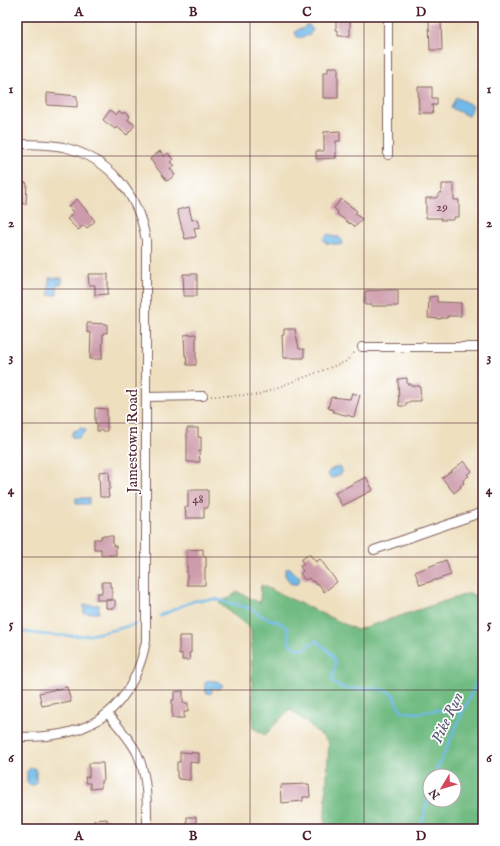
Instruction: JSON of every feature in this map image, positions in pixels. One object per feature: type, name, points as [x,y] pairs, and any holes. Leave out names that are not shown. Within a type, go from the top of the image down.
[{"type":"street","points":[[388,17],[388,155]]},
{"type":"street","name":"Jamestown Road","points":[[17,144],[50,145],[64,148],[91,158],[105,167],[116,176],[133,198],[139,211],[146,240],[146,641],[140,667],[134,680],[119,702],[108,714],[82,728],[54,736],[17,737]]},
{"type":"street","points":[[362,347],[483,347]]},
{"type":"street","points":[[146,396],[203,396]]},
{"type":"street","points":[[374,550],[483,512]]},
{"type":"street","points":[[108,714],[129,740],[137,753],[142,766],[146,781],[147,829]]},
{"type":"path","points":[[203,396],[257,395],[345,362],[362,347]]},
{"type":"green space","points":[[261,585],[357,630],[470,593],[483,600],[483,829],[324,829],[329,742],[290,709],[265,735],[253,728],[251,629],[219,603],[238,592],[260,603]]},
{"type":"water","points":[[306,25],[309,25],[313,30],[312,32],[306,36],[297,37],[295,32],[299,29],[303,29]]},
{"type":"water","points":[[456,97],[473,106],[468,116],[451,108]]},
{"type":"water","points":[[328,234],[334,237],[339,237],[343,243],[341,245],[326,243],[323,239]]},
{"type":"water","points":[[49,278],[62,278],[62,284],[57,284],[57,295],[49,295]]},
{"type":"water","points":[[81,428],[85,429],[86,431],[79,438],[72,437],[72,432]]},
{"type":"water","points":[[338,466],[341,467],[341,474],[333,478],[330,477],[328,474],[329,471]]},
{"type":"water","points":[[76,498],[89,498],[89,504],[76,504]]},
{"type":"water","points":[[290,568],[293,573],[299,576],[300,580],[297,584],[291,584],[285,575],[285,570]]},
{"type":"water","points":[[84,605],[99,605],[99,613],[84,613]]},
{"type":"water","points":[[208,680],[220,682],[222,687],[219,689],[212,688],[212,692],[210,694],[207,693],[205,691],[205,683]]},
{"type":"water","points":[[30,768],[34,768],[36,771],[36,783],[34,785],[29,785],[27,783],[27,771]]},
{"type":"building","points":[[336,17],[350,17],[350,36],[338,36],[338,30],[336,30]]},
{"type":"building","points":[[441,20],[442,50],[430,50],[429,21]]},
{"type":"building","points":[[328,67],[338,67],[338,98],[323,98],[323,72],[328,72]]},
{"type":"building","points":[[418,87],[432,87],[432,98],[437,98],[437,105],[432,105],[433,113],[419,113]]},
{"type":"building","points":[[47,93],[77,96],[77,107],[47,105]]},
{"type":"building","points":[[110,110],[116,115],[119,111],[130,116],[128,120],[135,125],[127,135],[117,127],[115,129],[103,120]]},
{"type":"building","points":[[340,131],[340,141],[336,141],[336,158],[316,159],[316,151],[324,151],[324,132]]},
{"type":"building","points":[[160,151],[164,156],[168,153],[173,160],[170,162],[174,166],[170,168],[175,175],[167,181],[150,159]]},
{"type":"building","points":[[17,182],[27,183],[26,204],[17,203]]},
{"type":"building","points":[[442,184],[454,184],[454,200],[459,200],[459,217],[454,217],[454,220],[426,218],[426,198],[436,198],[442,191]]},
{"type":"building","points":[[77,199],[95,221],[87,228],[84,225],[78,230],[67,219],[74,213],[68,207]]},
{"type":"building","points":[[341,199],[357,211],[355,214],[362,219],[355,227],[337,214],[338,212],[334,208]]},
{"type":"building","points":[[189,207],[192,220],[198,219],[200,227],[194,228],[196,237],[185,239],[177,210]]},
{"type":"building","points":[[88,274],[108,274],[108,294],[95,295],[95,285],[89,285]]},
{"type":"building","points":[[183,274],[197,274],[197,296],[184,296]]},
{"type":"building","points":[[398,290],[398,306],[365,305],[365,291]]},
{"type":"building","points":[[437,296],[437,302],[461,303],[461,316],[447,316],[447,318],[441,319],[428,318],[429,297]]},
{"type":"building","points":[[87,323],[107,324],[107,333],[103,333],[102,359],[90,359],[91,333],[87,332]]},
{"type":"building","points":[[284,329],[295,329],[299,349],[304,349],[304,358],[283,358],[282,335],[284,335]]},
{"type":"building","points":[[196,334],[196,365],[187,365],[184,335]]},
{"type":"building","points":[[407,378],[407,384],[411,384],[411,386],[420,386],[421,401],[411,401],[406,403],[406,406],[399,406],[398,379]]},
{"type":"building","points":[[352,393],[360,395],[354,417],[333,412],[333,410],[328,408],[331,397],[350,399]]},
{"type":"building","points":[[95,408],[107,409],[107,431],[97,431],[97,423],[95,423]]},
{"type":"building","points":[[187,428],[198,428],[198,437],[201,437],[201,451],[199,451],[200,462],[187,462]]},
{"type":"building","points":[[464,461],[472,471],[467,474],[469,476],[464,479],[464,483],[454,493],[442,478]]},
{"type":"building","points":[[109,471],[109,497],[100,497],[99,472]]},
{"type":"building","points":[[366,477],[373,490],[342,506],[335,493]]},
{"type":"building","points":[[188,490],[208,490],[208,508],[204,508],[204,518],[186,518],[185,507],[188,507]]},
{"type":"building","points":[[101,536],[113,536],[113,546],[116,546],[116,555],[101,555],[101,549],[94,549],[94,539],[101,539]]},
{"type":"building","points":[[203,549],[203,556],[206,556],[205,585],[187,585],[187,550]]},
{"type":"building","points":[[309,554],[316,562],[320,559],[337,582],[324,592],[319,584],[317,585],[314,581],[312,582],[309,578],[305,580],[300,574],[303,571],[300,567],[304,564],[301,560]]},
{"type":"building","points":[[446,560],[451,575],[420,585],[415,572]]},
{"type":"building","points":[[102,582],[110,582],[110,587],[112,587],[112,600],[97,600],[97,593],[102,593]]},
{"type":"building","points":[[106,600],[115,600],[115,608],[106,608]]},
{"type":"building","points":[[179,636],[191,636],[191,653],[189,653],[190,660],[182,660],[182,653],[179,654]]},
{"type":"building","points":[[67,687],[71,702],[42,706],[39,693]]},
{"type":"building","points":[[183,691],[183,703],[188,703],[188,712],[184,712],[184,718],[172,718],[172,700],[174,700],[174,692]]},
{"type":"building","points":[[180,752],[199,753],[199,763],[190,762],[190,780],[178,779],[177,777],[177,762],[180,762]]},
{"type":"building","points":[[89,763],[103,763],[104,780],[101,781],[101,788],[90,789],[90,783],[86,783],[85,777],[89,777]]},
{"type":"building","points":[[309,784],[310,797],[303,797],[303,801],[281,803],[280,785]]},
{"type":"building","points":[[187,817],[196,817],[196,829],[187,829]]},
{"type":"building","points":[[107,819],[108,829],[95,829],[94,820]]},
{"type":"waterway","points":[[160,616],[194,601],[215,599],[249,608],[264,617],[281,623],[288,629],[290,644],[296,648],[305,649],[311,643],[317,641],[330,652],[335,663],[332,676],[333,683],[344,688],[374,688],[386,691],[393,694],[397,704],[403,712],[420,713],[437,710],[463,712]]},
{"type":"waterway","points":[[17,630],[62,636],[81,636],[136,624]]},
{"type":"waterway","name":"Pike Run","points":[[438,768],[483,670]]},
{"type":"waterway","name":"Pike Run","points":[[421,829],[426,808]]}]
